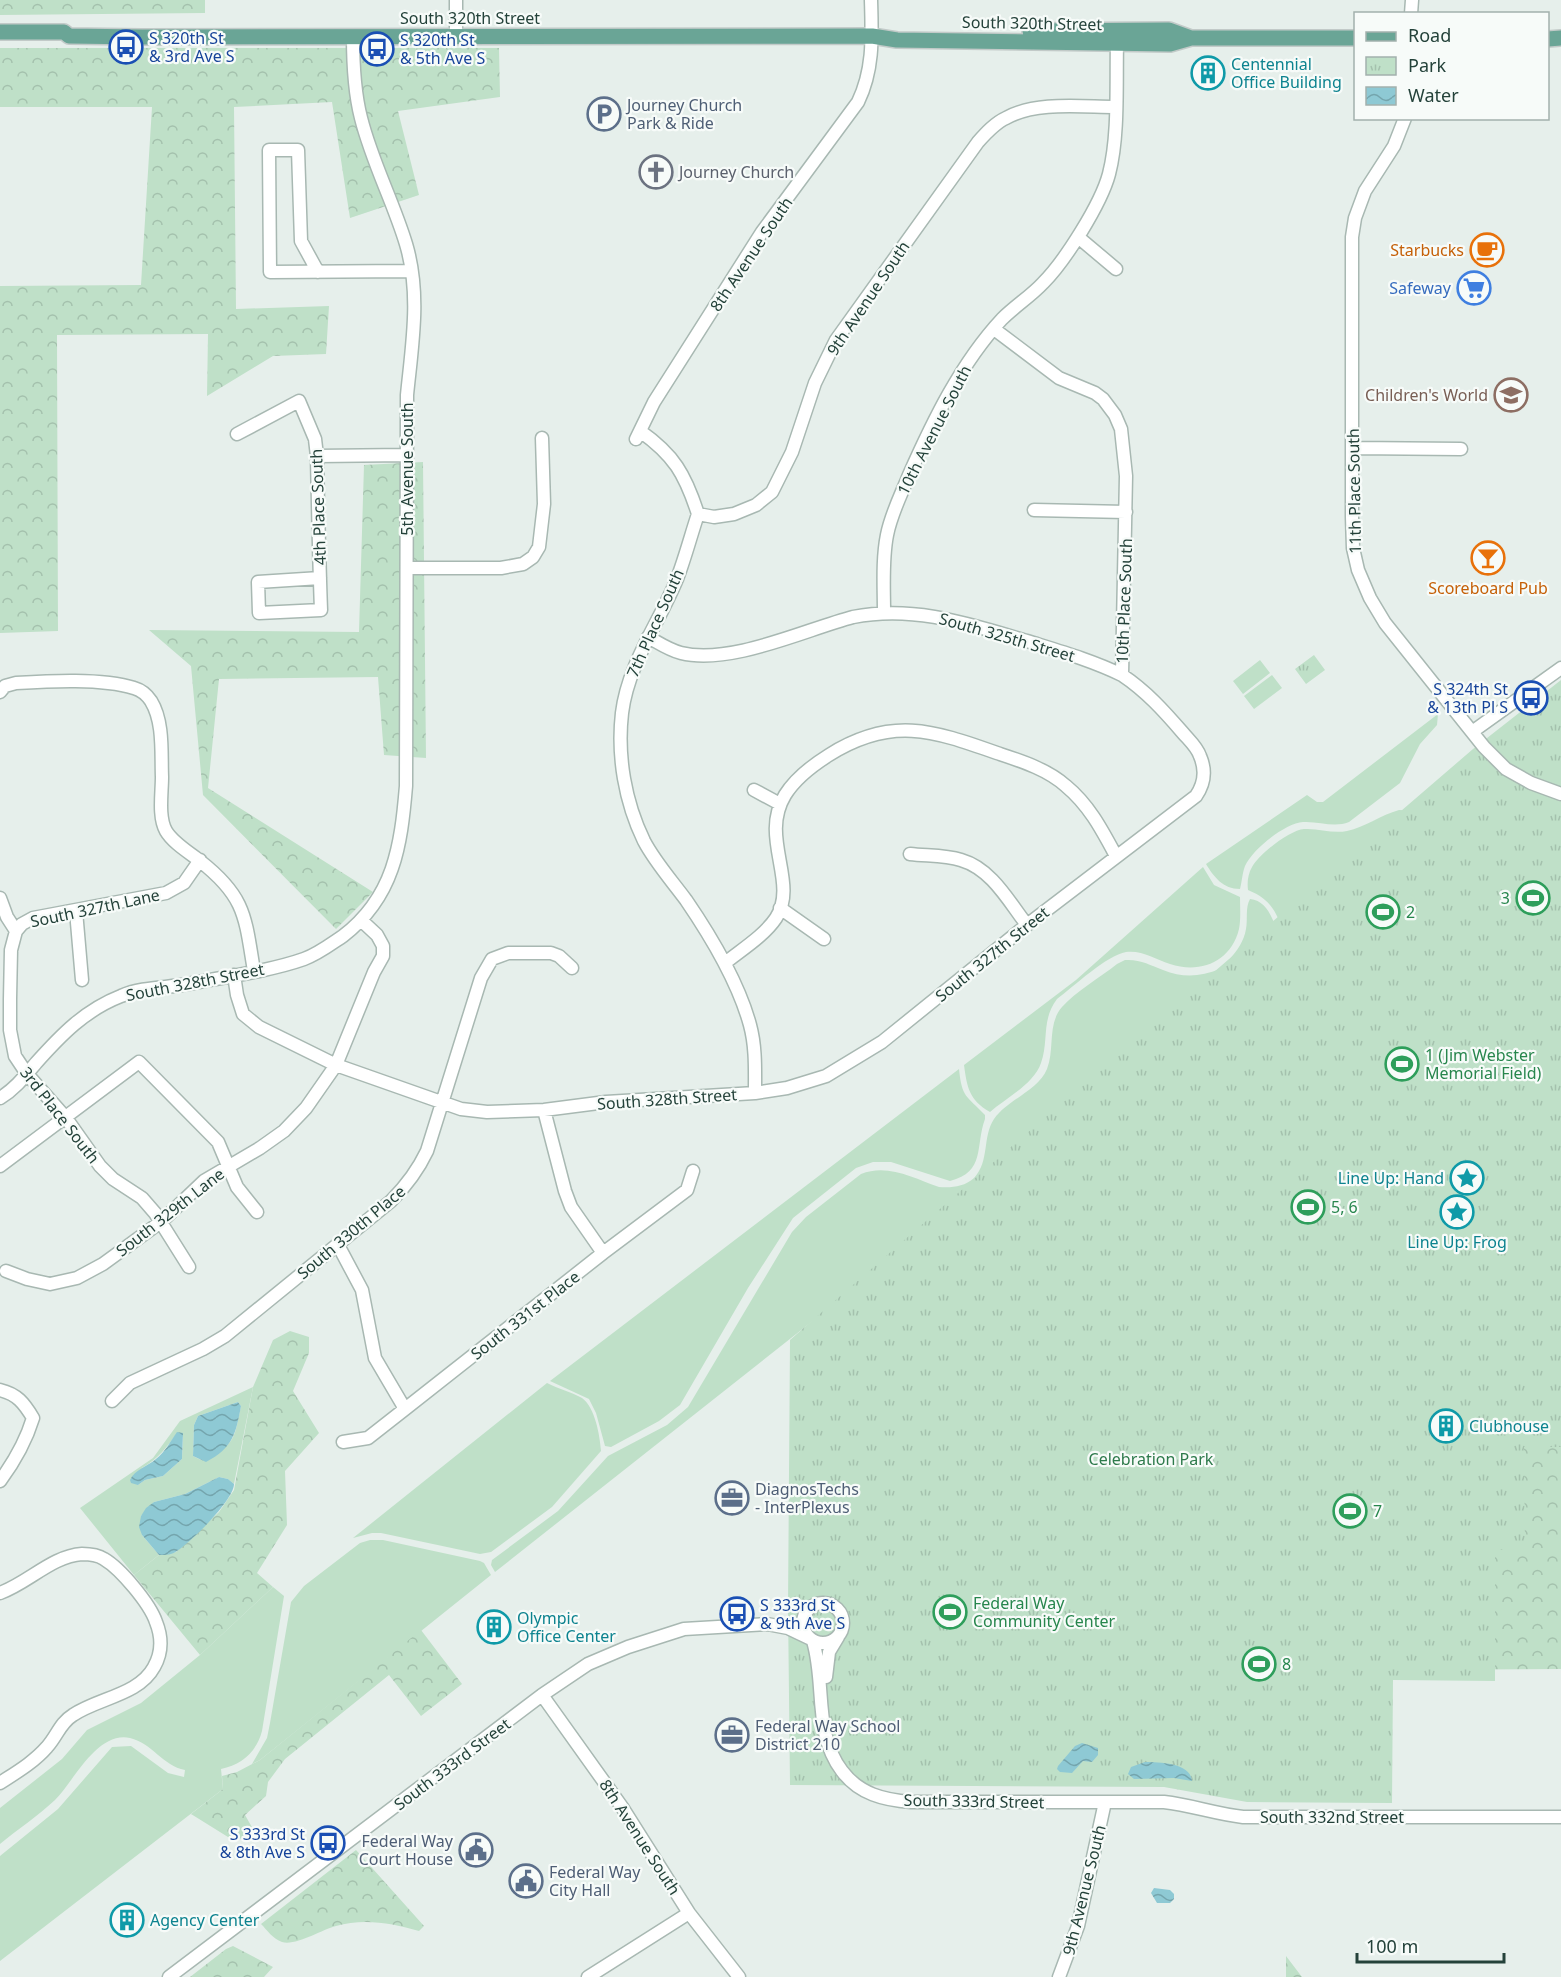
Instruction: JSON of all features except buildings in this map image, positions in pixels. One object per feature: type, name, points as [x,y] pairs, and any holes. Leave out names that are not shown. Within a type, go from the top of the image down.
[{"type":"main road","name":"South 320th Street","points":[[872,36],[896,31],[1169,30],[1188,36],[1354,39]]},
{"type":"main road","points":[[990,40],[1015,37],[1069,37],[1077,31]]},
{"type":"main road","name":"South 320th Street","points":[[0,32],[64,32],[69,36]]},
{"type":"main road","name":"South 320th Street","points":[[0,42],[60,42],[69,36],[872,36],[897,40],[1170,44],[1188,36]]},
{"type":"street","points":[[456,0],[456,36]]},
{"type":"street","name":"8th Avenue South","points":[[698,514],[680,470],[670,455],[638,435],[654,402],[762,232],[858,102],[869,73],[872,36],[871,0]]},
{"type":"street","name":"5th Avenue South","points":[[353,36],[352,64],[361,119],[406,245],[415,314],[407,395],[407,757],[403,820],[392,867],[374,906]]},
{"type":"street","name":"10th Avenue South","points":[[884,612],[884,553],[890,522],[918,454],[954,386],[974,355],[1010,312],[1043,283],[1078,237],[1109,176],[1116,107],[1117,43]]},
{"type":"street","name":"9th Avenue South","points":[[698,514],[714,517],[734,514],[756,505],[772,492],[792,452],[815,383],[836,340],[978,142],[1003,119],[1027,109],[1116,107]]},
{"type":"street","name":"11th Place South","points":[[1404,120],[1394,146],[1365,191],[1353,228],[1351,247],[1352,534],[1356,559],[1363,583],[1376,610],[1484,747],[1512,773],[1561,794]]},
{"type":"street","points":[[318,272],[301,241],[298,150],[269,150],[270,272],[318,272],[411,271]]},
{"type":"street","points":[[1078,237],[1116,269]]},
{"type":"street","name":"10th Place South","points":[[994,329],[1059,378],[1095,393],[1103,399],[1115,415],[1121,429],[1126,465],[1122,675],[1150,696],[1197,749],[1204,777]]},
{"type":"street","name":"4th Place South","points":[[237,434],[299,401],[315,439],[317,456],[321,610],[259,613],[258,582],[320,578]]},
{"type":"street","points":[[407,568],[501,568],[523,564],[533,557],[539,547],[544,504],[542,438]]},
{"type":"street","points":[[1353,448],[1461,450]]},
{"type":"street","points":[[317,456],[407,454]]},
{"type":"street","points":[[1034,510],[1126,512]]},
{"type":"street","name":"7th Place South","points":[[698,514],[676,579],[632,673],[622,711],[621,757],[630,805],[645,843],[687,902],[725,963],[747,1016],[753,1035],[755,1093]]},
{"type":"street","name":"South 325th Street","points":[[648,637],[683,654],[714,654],[756,648],[827,624],[868,614],[903,612],[948,618],[1078,657],[1122,675]]},
{"type":"street","points":[[1472,732],[1561,668]]},
{"type":"street","points":[[1,690],[16,682],[90,682],[132,687],[144,693],[153,704],[158,720],[161,745],[162,812],[165,829],[172,838],[223,880],[238,900],[246,924],[254,971]]},
{"type":"street","points":[[725,963],[770,926],[780,908],[782,876],[775,831],[780,804],[796,781],[822,759],[844,746],[886,731],[911,730],[934,733],[1030,764],[1056,778],[1075,794],[1097,821],[1116,856]]},
{"type":"street","name":"South 327th Street","points":[[755,1093],[808,1082],[849,1063],[898,1029],[1027,925],[1196,796],[1204,777]]},
{"type":"street","points":[[753,790],[780,804]]},
{"type":"street","points":[[910,854],[966,861],[992,880],[1027,925]]},
{"type":"street","name":"South 327th Lane","points":[[16,931],[22,924],[33,918],[173,890],[188,878],[200,860]]},
{"type":"street","points":[[0,898],[7,917],[16,931]]},
{"type":"street","name":"South 328th Street","points":[[0,1098],[14,1088],[77,1020],[103,1004],[140,990],[234,975],[304,959],[337,940],[362,921],[374,906]]},
{"type":"street","points":[[780,908],[824,939]]},
{"type":"street","points":[[76,911],[82,980]]},
{"type":"street","name":"South 329th Lane","points":[[2,1270],[50,1284],[77,1278],[103,1264],[162,1221],[204,1181],[284,1131],[306,1108],[336,1065],[374,972],[383,956],[383,946],[377,935],[362,921]]},
{"type":"street","name":"3rd Place South","points":[[16,931],[11,950],[10,1030],[15,1056],[27,1074],[66,1118],[100,1166],[113,1179],[142,1198],[162,1221],[189,1267]]},
{"type":"street","name":"South 330th Place","points":[[112,1401],[130,1383],[203,1349],[225,1336],[391,1201],[414,1175],[427,1151],[481,978],[492,959],[507,953],[551,953],[572,968]]},
{"type":"street","name":"South 328th Street","points":[[234,975],[243,1014],[251,1022],[336,1065],[461,1109],[487,1112],[544,1110],[606,1102],[755,1093]]},
{"type":"street","points":[[0,1166],[139,1062],[218,1143],[237,1187],[257,1212]]},
{"type":"street","points":[[544,1110],[571,1207],[603,1253]]},
{"type":"street","name":"South 331st Place","points":[[343,1443],[368,1438],[603,1253],[687,1190],[693,1171]]},
{"type":"street","points":[[338,1245],[362,1290],[375,1358],[405,1409]]},
{"type":"street","points":[[0,1390],[11,1393],[24,1403],[33,1418],[28,1434],[0,1481]]},
{"type":"street","points":[[0,1593],[57,1562],[80,1554],[95,1555],[105,1559],[134,1589],[153,1614],[160,1635],[159,1655],[154,1668],[132,1688],[72,1715],[64,1721],[50,1744],[36,1758],[0,1783]]},
{"type":"street","points":[[823,1603],[837,1609],[843,1623],[838,1637],[829,1643],[811,1639],[803,1624],[808,1609],[823,1603]]},
{"type":"street","name":"South 333rd Street","points":[[169,1977],[542,1695],[588,1664],[628,1647],[684,1629],[767,1624],[797,1616],[808,1609]]},
{"type":"street","name":"South 333rd Street","points":[[767,1624],[788,1628],[811,1639],[819,1660],[822,1714],[826,1739],[834,1760],[852,1782],[879,1797],[911,1802],[1105,1802]]},
{"type":"street","name":"South 333rd Street","points":[[822,1714],[827,1660],[838,1637]]},
{"type":"street","name":"8th Avenue South","points":[[542,1695],[622,1807],[689,1912],[739,1977]]},
{"type":"street","name":"9th Avenue South","points":[[1059,1977],[1078,1926],[1105,1802]]},
{"type":"street","name":"South 332nd Street","points":[[1105,1802],[1181,1804],[1243,1817],[1561,1817]]},
{"type":"street","points":[[588,1977],[689,1912]]},
{"type":"green space","points":[[0,0],[205,0],[205,13],[0,15]]},
{"type":"green space","points":[[0,48],[499,48],[500,97],[398,111],[419,195],[350,218],[332,102],[234,107],[236,309],[329,306],[326,354],[273,356],[207,396],[208,334],[57,335],[58,631],[0,633],[0,286],[141,285],[152,107],[0,107]]},
{"type":"green space","points":[[423,462],[426,758],[384,755],[378,677],[219,679],[208,788],[373,892],[336,929],[203,795],[191,666],[149,630],[359,632],[364,465]]},
{"type":"green space","points":[[1314,655],[1325,670],[1306,684],[1295,669]]},
{"type":"green space","points":[[1260,660],[1270,673],[1243,694],[1233,681]]},
{"type":"green space","points":[[1272,675],[1282,688],[1254,709],[1244,696]]},
{"type":"green space","name":"Celebration Park","points":[[1561,680],[1561,1447],[1524,1447],[1525,1550],[1495,1550],[1495,1681],[1393,1680],[1392,1803],[1247,1802],[1164,1787],[790,1785],[788,1607],[790,1340],[1473,749]]},
{"type":"green space","points":[[1438,714],[1437,725],[1420,744],[1400,783],[1349,822],[1338,824],[1303,822],[1287,827],[1254,853],[1245,866],[1240,889],[1224,885],[1209,869],[1206,864],[1307,795],[1317,802],[1323,802]]},
{"type":"green space","points":[[1399,810],[1440,812],[1285,935],[1268,903],[1248,890],[1252,867],[1261,856],[1298,830],[1347,831]]},
{"type":"green space","points":[[1203,867],[1214,885],[1240,897],[1239,929],[1229,950],[1213,963],[1192,967],[1181,967],[1132,952],[1118,954],[1109,959],[1057,999],[1047,1023],[1041,1063],[1032,1078],[990,1112],[978,1103],[970,1092],[964,1065],[1076,980]]},
{"type":"green space","points":[[1250,899],[1257,901],[1267,909],[1281,941],[1229,960],[1244,938]]},
{"type":"green space","points":[[1125,960],[1140,961],[1170,973],[1185,975],[1205,974],[1220,969],[1238,985],[495,1572],[491,1565],[492,1560],[558,1511],[608,1456],[667,1425],[688,1407],[792,1232],[806,1217],[861,1174],[871,1171],[900,1173],[939,1187],[957,1186],[974,1178],[982,1164],[988,1133],[994,1119],[1043,1077],[1051,1053],[1054,1021],[1057,1014],[1067,1001]]},
{"type":"green space","points":[[959,1069],[964,1091],[985,1115],[977,1157],[969,1171],[950,1181],[891,1162],[873,1162],[856,1168],[793,1218],[748,1288],[680,1405],[659,1421],[611,1447],[605,1446],[596,1413],[589,1399],[550,1381]]},
{"type":"green space","points":[[290,1331],[309,1337],[309,1353],[293,1391],[319,1433],[285,1471],[287,1525],[257,1573],[273,1587],[200,1655],[134,1575],[159,1555],[176,1552],[219,1512],[234,1490],[253,1387],[273,1340]]},
{"type":"green space","points":[[547,1383],[587,1402],[596,1422],[601,1451],[552,1507],[491,1552],[480,1554],[381,1533],[353,1538]]},
{"type":"green space","points":[[253,1387],[234,1484],[228,1479],[219,1477],[185,1494],[154,1502],[141,1516],[142,1535],[159,1555],[134,1575],[80,1508],[153,1458],[180,1421]],"holes":[[[238,1402],[241,1406],[237,1427],[227,1446],[201,1460],[193,1456],[194,1425],[198,1416]],[[177,1433],[183,1437],[182,1459],[163,1476],[145,1480],[138,1485],[142,1468],[158,1456]]]},
{"type":"green space","points":[[1561,1426],[1561,1669],[1389,1670],[1505,1439]]},
{"type":"green space","points":[[383,1540],[480,1561],[484,1563],[491,1575],[260,1760],[252,1764],[267,1738],[291,1602],[304,1586],[360,1543]]},
{"type":"green space","points":[[273,1587],[284,1596],[262,1731],[252,1751],[236,1764],[221,1769],[223,1789],[0,1961],[0,1856],[58,1809],[112,1747],[131,1746],[168,1773],[184,1777],[185,1770],[170,1764],[138,1741],[118,1738],[107,1742],[97,1750],[87,1759],[55,1800],[0,1844],[0,1808],[62,1759],[87,1730],[141,1703],[200,1655]]},
{"type":"green space","points":[[421,1630],[462,1684],[421,1716],[389,1675],[285,1759],[268,1782],[266,1796],[245,1815],[257,1836],[253,1840],[228,1837],[191,1814],[223,1789],[222,1776],[237,1772],[260,1760]]},
{"type":"green space","points":[[356,1850],[424,1926],[419,1931],[388,1924],[357,1922],[336,1926],[288,1943],[276,1939],[261,1924]]},
{"type":"green space","points":[[233,1946],[273,1967],[264,1977],[190,1977],[226,1949]]},
{"type":"green space","points":[[1286,1956],[1302,1977],[1286,1977]]},
{"type":"water","points":[[238,1402],[241,1406],[237,1424],[228,1445],[206,1462],[193,1456],[194,1425],[198,1416]]},
{"type":"water","points":[[177,1432],[183,1433],[182,1459],[163,1476],[145,1480],[138,1485],[131,1483],[130,1480],[135,1473],[153,1462]]},
{"type":"water","points":[[219,1477],[228,1479],[234,1484],[220,1510],[183,1546],[173,1553],[159,1555],[142,1535],[139,1527],[141,1516],[146,1508],[154,1502],[185,1494]]},
{"type":"water","points":[[1082,1743],[1098,1748],[1098,1755],[1092,1762],[1083,1761],[1072,1773],[1060,1772],[1057,1769],[1058,1766],[1075,1746]]},
{"type":"water","points":[[1145,1762],[1166,1763],[1180,1767],[1186,1770],[1192,1781],[1174,1778],[1134,1779],[1128,1774],[1131,1767]]},
{"type":"water","points":[[1154,1888],[1170,1890],[1174,1894],[1174,1899],[1170,1903],[1157,1903],[1151,1893]]},
{"type":"place","name":"S 320th St & 3rd Ave S","points":[[126,47]]},
{"type":"place","name":"S 320th St & 5th Ave S","points":[[377,49]]},
{"type":"place","name":"Centennial Office Building","points":[[1208,73]]},
{"type":"place","name":"Journey Church Park & Ride","points":[[604,114]]},
{"type":"place","name":"Journey Church","points":[[656,172]]},
{"type":"place","name":"Starbucks","points":[[1487,250]]},
{"type":"place","name":"Safeway","points":[[1474,288]]},
{"type":"place","name":"Children's World","points":[[1511,395]]},
{"type":"place","name":"Scoreboard Pub","points":[[1488,558]]},
{"type":"place","name":"S 324th St & 13th Pl S","points":[[1531,698]]},
{"type":"place","name":"3","points":[[1533,898]]},
{"type":"place","name":"2","points":[[1383,912]]},
{"type":"place","name":"1 (Jim Webster Memorial Field)","points":[[1402,1064]]},
{"type":"place","name":"Line Up: Hand","points":[[1467,1178]]},
{"type":"place","name":"5, 6","points":[[1308,1207]]},
{"type":"place","name":"Line Up: Frog","points":[[1457,1212]]},
{"type":"place","name":"Clubhouse","points":[[1446,1426]]},
{"type":"place","name":"DiagnosTechs - InterPlexus","points":[[732,1498]]},
{"type":"place","name":"7","points":[[1350,1511]]},
{"type":"place","name":"Federal Way Community Center","points":[[950,1612]]},
{"type":"place","name":"S 333rd St & 9th Ave S","points":[[737,1614]]},
{"type":"place","name":"Olympic Office Center","points":[[494,1627]]},
{"type":"place","name":"8","points":[[1259,1664]]},
{"type":"place","name":"Federal Way School District 210","points":[[732,1735]]},
{"type":"place","name":"S 333rd St & 8th Ave S","points":[[328,1843]]},
{"type":"place","name":"Federal Way Court House","points":[[476,1850]]},
{"type":"place","name":"Federal Way City Hall","points":[[526,1881]]},
{"type":"place","name":"Agency Center","points":[[127,1920]]}]
